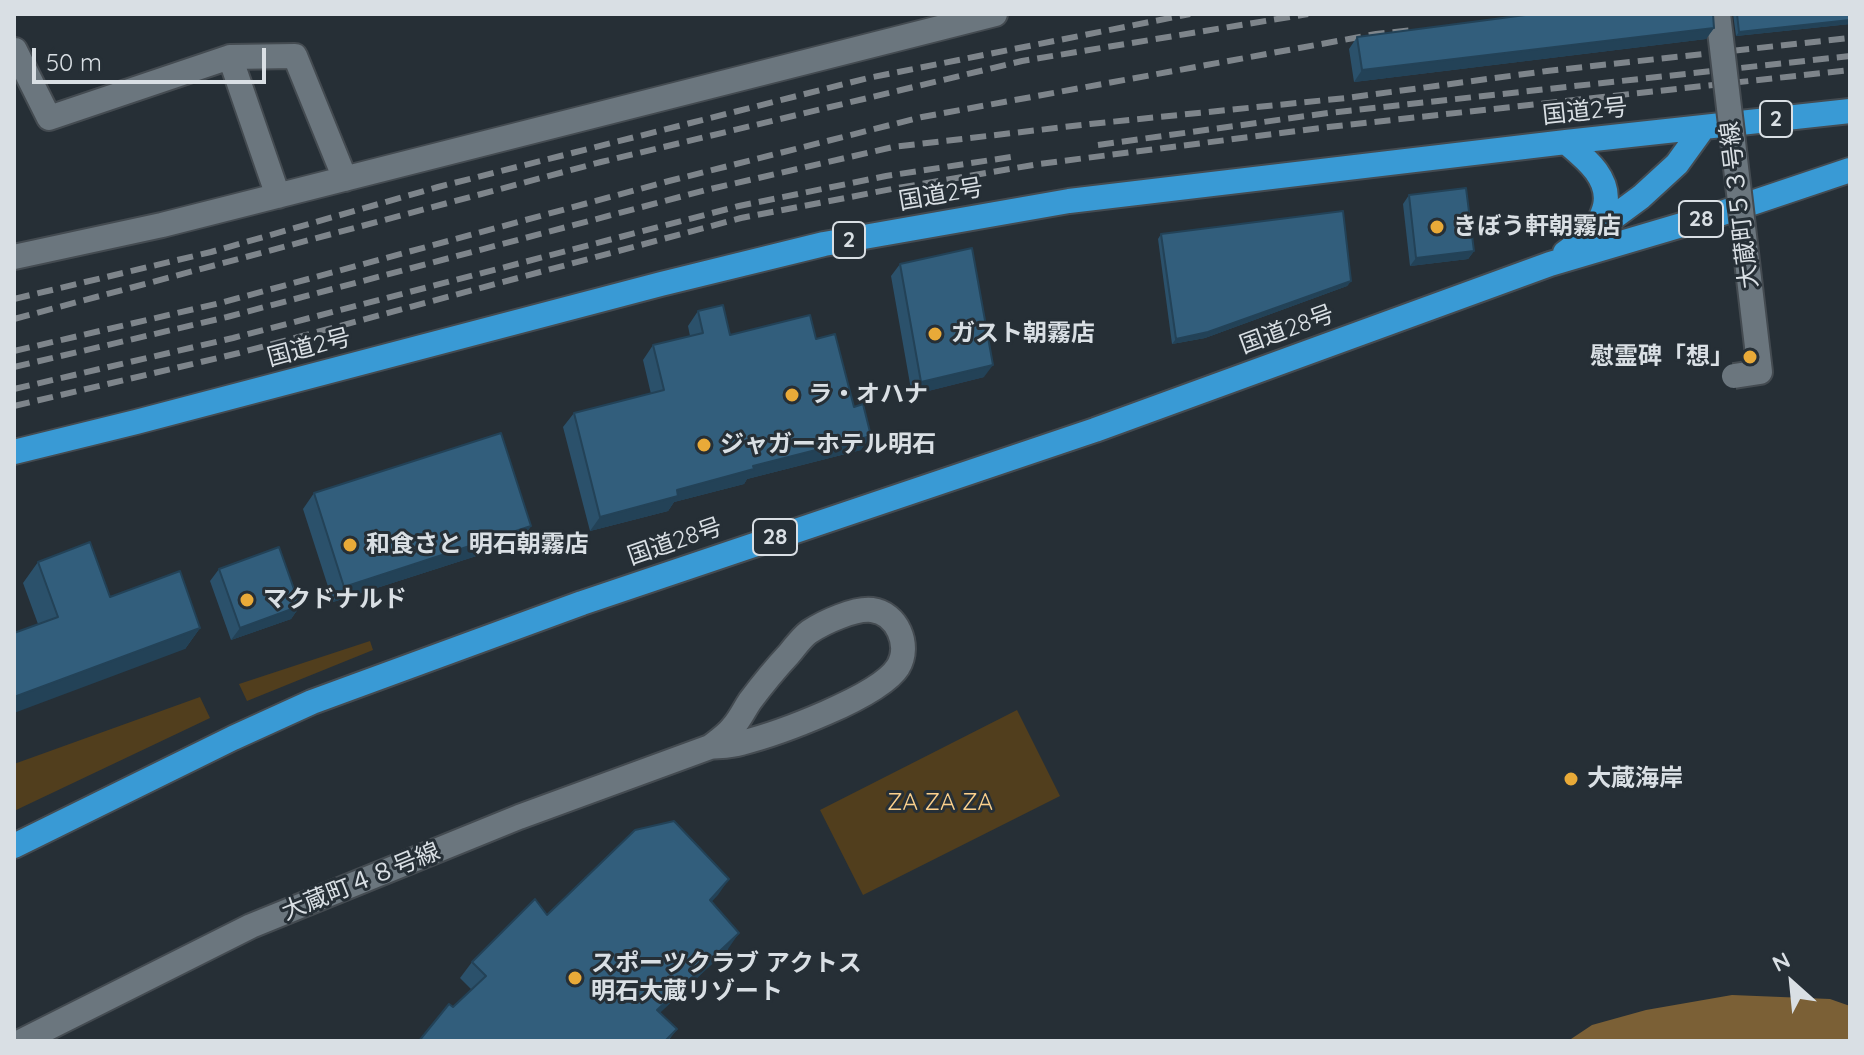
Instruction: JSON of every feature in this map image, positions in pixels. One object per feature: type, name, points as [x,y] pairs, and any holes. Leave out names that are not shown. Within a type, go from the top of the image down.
[{"type":"highway","name":"国道2号","points":[[14,452],[824,244],[1069,201],[1850,111]]},
{"type":"highway","name":"国道28号","points":[[1550,264],[1641,197],[1677,164],[1703,128]]},
{"type":"highway","points":[[1566,142],[1590,163],[1604,186],[1604,209],[1595,231]]},
{"type":"highway","name":"国道28号","points":[[14,846],[312,702],[582,603],[1095,430],[1550,264],[1719,214],[1850,170]]},
{"type":"street","points":[[14,257],[162,225],[995,14]]},
{"type":"street","name":"大蔵町５３号線","points":[[1718,14],[1760,372],[1734,376]]},
{"type":"street","points":[[15,50],[49,118],[230,57],[295,56],[345,179]]},
{"type":"street","points":[[230,57],[278,196]]},
{"type":"street","name":"大蔵町４８号線","points":[[22,1041],[251,926],[519,817],[710,747],[739,744],[815,717],[862,696],[899,666],[903,652],[902,637],[896,626],[888,616],[871,610],[851,613],[821,624],[806,635],[749,703],[732,729],[710,747]]},
{"type":"green space","points":[[370,641],[373,650],[247,701],[239,684]]},
{"type":"green space","points":[[200,697],[210,718],[14,811],[14,764]]},
{"type":"green space","name":"ZA ZA ZA","points":[[1017,710],[1060,796],[863,895],[820,810]]},
{"type":"shaded area","points":[[1732,995],[1830,999],[1850,1006],[1850,1041],[1568,1041],[1592,1025],[1646,1010]]},
{"type":"building","points":[[1533,14],[1713,14],[1714,28],[1362,70],[1357,37]]},
{"type":"building","points":[[1737,14],[1850,14],[1850,20],[1739,32]]},
{"type":"building","points":[[1466,188],[1474,251],[1416,258],[1409,195]]},
{"type":"building","points":[[1343,211],[1351,281],[1208,332],[1176,339],[1161,234]]},
{"type":"building","points":[[972,248],[993,365],[921,382],[900,264]]},
{"type":"building","points":[[723,305],[730,335],[810,315],[816,339],[835,334],[854,407],[863,404],[871,436],[753,466],[754,469],[677,490],[678,496],[600,517],[574,413],[664,390],[653,345],[703,333],[698,311]]},
{"type":"building","points":[[501,433],[531,526],[344,587],[314,493]]},
{"type":"building","points":[[90,542],[110,597],[180,571],[200,628],[14,697],[14,633],[58,617],[38,562]]},
{"type":"building","points":[[279,547],[300,606],[240,628],[219,569]]},
{"type":"building","points":[[674,821],[729,879],[710,900],[739,933],[657,1010],[677,1029],[665,1041],[419,1041],[449,1004],[453,1007],[486,976],[472,962],[535,899],[547,915],[635,830]]},
{"type":"railway","points":[[14,299],[211,252],[438,187],[868,78],[1190,14]]},
{"type":"railway","points":[[14,319],[601,162],[1022,61],[1308,14]]},
{"type":"railway","points":[[14,351],[220,303],[669,181],[922,117],[1376,34],[1413,30]]},
{"type":"railway","points":[[14,367],[227,317],[706,190],[893,147],[1346,98],[1547,71],[1850,38]]},
{"type":"railway","points":[[1098,145],[1328,113],[1850,56]]},
{"type":"railway","points":[[14,406],[239,353],[741,218],[892,189],[1039,164],[1328,127],[1850,70]]},
{"type":"railway","points":[[14,389],[233,338],[739,206],[886,176],[1011,157]]},
{"type":"place","name":"きぼう軒朝霧店","points":[[1437,227]]},
{"type":"place","name":"ガスト朝霧店","points":[[935,334]]},
{"type":"place","name":"慰霊碑「想」","points":[[1750,357]]},
{"type":"place","name":"ラ・オハナ","points":[[792,395]]},
{"type":"place","name":"ジャガーホテル明石","points":[[704,445]]},
{"type":"place","name":"和食さと 明石朝霧店","points":[[350,545]]},
{"type":"place","name":"マクドナルド","points":[[247,600]]},
{"type":"place","name":"大蔵海岸","points":[[1571,779]]},
{"type":"place","name":"スポーツクラブ アクトス 明石大蔵リゾート","points":[[575,978]]}]
